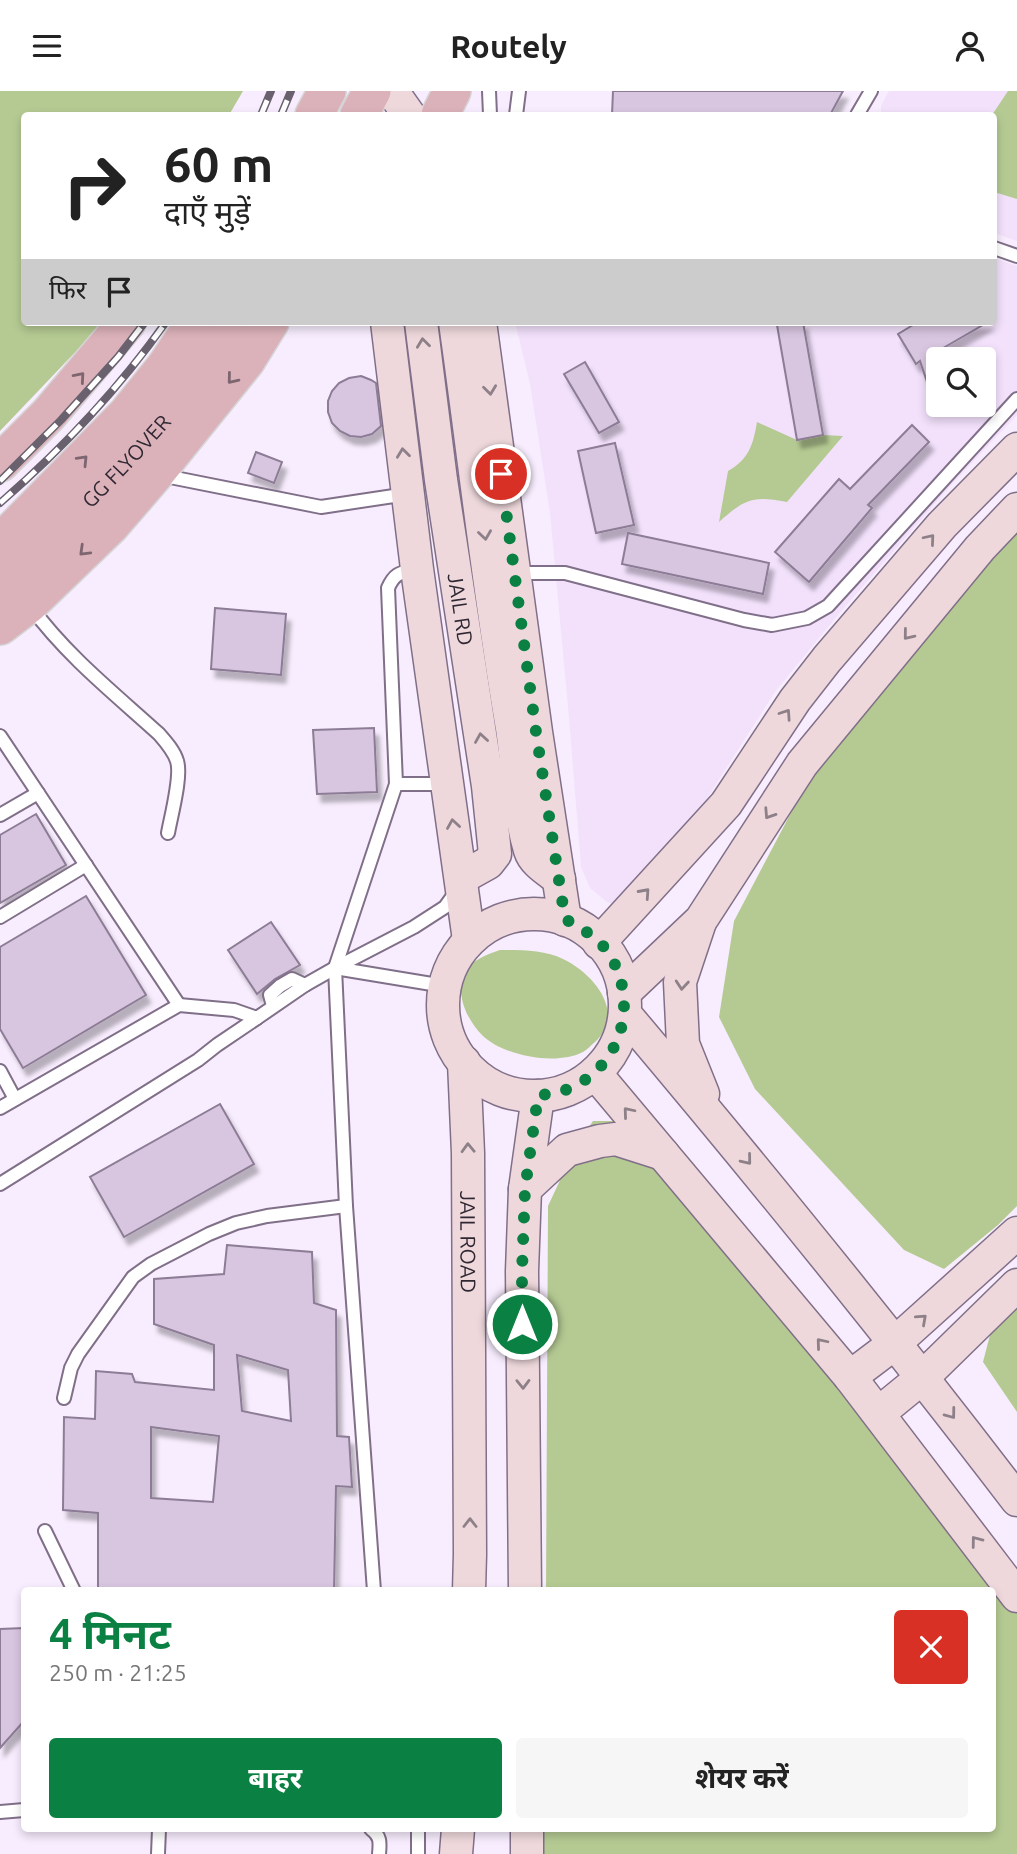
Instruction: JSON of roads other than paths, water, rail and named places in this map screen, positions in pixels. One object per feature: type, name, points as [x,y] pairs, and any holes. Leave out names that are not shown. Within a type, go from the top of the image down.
[{"type":"main road","points":[[442,112],[452,91]]},
{"type":"main road","points":[[366,102],[400,112]]},
{"type":"main road","points":[[0,463],[49,414],[124,326]]},
{"type":"main road","name":"GG FLYOVER","points":[[0,543],[127,414],[166,367],[192,326]]},
{"type":"main road","name":"GG FLYOVER","points":[[15,595],[13,574],[90,501],[149,438],[234,326]]},
{"type":"main road","points":[[0,626],[15,595],[111,525],[246,361],[268,326]]},
{"type":"main road","points":[[387,326],[417,569],[469,940]]},
{"type":"main road","name":"JAIL RD","points":[[422,326],[495,854],[488,863],[462,880]]},
{"type":"main road","name":"JAIL RD","points":[[456,326],[501,667],[516,753],[521,806],[530,852],[559,879]]},
{"type":"main road","points":[[481,326],[536,732],[565,919]]},
{"type":"main road","points":[[599,943],[726,804],[795,700],[827,659],[942,525],[1017,449]]},
{"type":"main road","points":[[624,1004],[701,920],[802,764],[980,548],[1017,509]]},
{"type":"main road","points":[[536,913],[565,919],[588,932],[607,950],[619,973],[624,1004],[621,1034],[612,1053],[595,1073],[573,1087],[538,1096],[506,1093],[474,1074],[457,1054],[443,1005],[444,986],[453,961],[469,940],[490,925],[515,916],[536,913]]},
{"type":"main road","points":[[701,920],[680,982],[683,1044],[713,1119]]},
{"type":"main road","points":[[624,1004],[713,1119],[923,1377],[1017,1500]]},
{"type":"main road","name":"JAIL ROAD","points":[[464,1062],[468,1167],[469,1587]]},
{"type":"main road","points":[[595,1073],[850,1377],[1017,1596]]},
{"type":"main road","points":[[525,1587],[522,1271],[525,1189],[538,1096]]},
{"type":"main road","points":[[525,1189],[567,1150],[600,1141],[616,1139],[664,1154]]},
{"type":"main road","points":[[850,1377],[895,1343],[1017,1233]]},
{"type":"main road","points":[[879,1413],[923,1377],[1017,1285]]},
{"type":"main road","points":[[456,1854],[458,1832]]},
{"type":"main road","points":[[527,1832],[527,1854]]},
{"type":"lane","points":[[489,91],[490,112]]},
{"type":"lane","points":[[516,112],[519,91]]},
{"type":"lane","points":[[860,112],[871,91]]},
{"type":"lane","points":[[997,249],[1017,256]]},
{"type":"lane","points":[[514,573],[565,573],[772,625],[807,618],[828,606],[851,583],[1017,398]]},
{"type":"lane","points":[[155,474],[321,507],[408,494]]},
{"type":"lane","points":[[374,1587],[346,1206],[335,968],[396,784],[388,588],[397,574],[417,569]]},
{"type":"lane","points":[[15,595],[64,648],[171,748],[178,762],[178,774],[169,833]]},
{"type":"lane","points":[[0,736],[179,1005]]},
{"type":"lane","points":[[0,763],[13,755]]},
{"type":"lane","points":[[396,784],[447,784]]},
{"type":"lane","points":[[0,815],[38,793]]},
{"type":"lane","points":[[0,917],[86,865]]},
{"type":"lane","points":[[0,1184],[198,1060],[305,985],[414,927],[445,907],[462,880]]},
{"type":"lane","points":[[335,968],[444,986]]},
{"type":"lane","points":[[0,1108],[179,1005],[234,1010],[257,1019]]},
{"type":"lane","points":[[0,1071],[15,1099]]},
{"type":"lane","points":[[64,1398],[71,1368],[78,1353],[133,1276],[174,1252],[236,1223],[267,1216],[346,1206]]},
{"type":"lane","points":[[45,1531],[72,1587]]},
{"type":"lane","points":[[0,1812],[21,1810]]},
{"type":"lane","points":[[158,1854],[159,1832]]},
{"type":"lane","points":[[375,1832],[380,1840],[379,1854]]},
{"type":"lane","points":[[418,1832],[418,1854]]},
{"type":"railway","points":[[262,112],[271,91]]},
{"type":"railway","points":[[282,112],[291,91]]},
{"type":"railway","points":[[0,481],[61,420],[142,326]]},
{"type":"railway","points":[[0,503],[45,462],[88,417],[163,326]]}]
